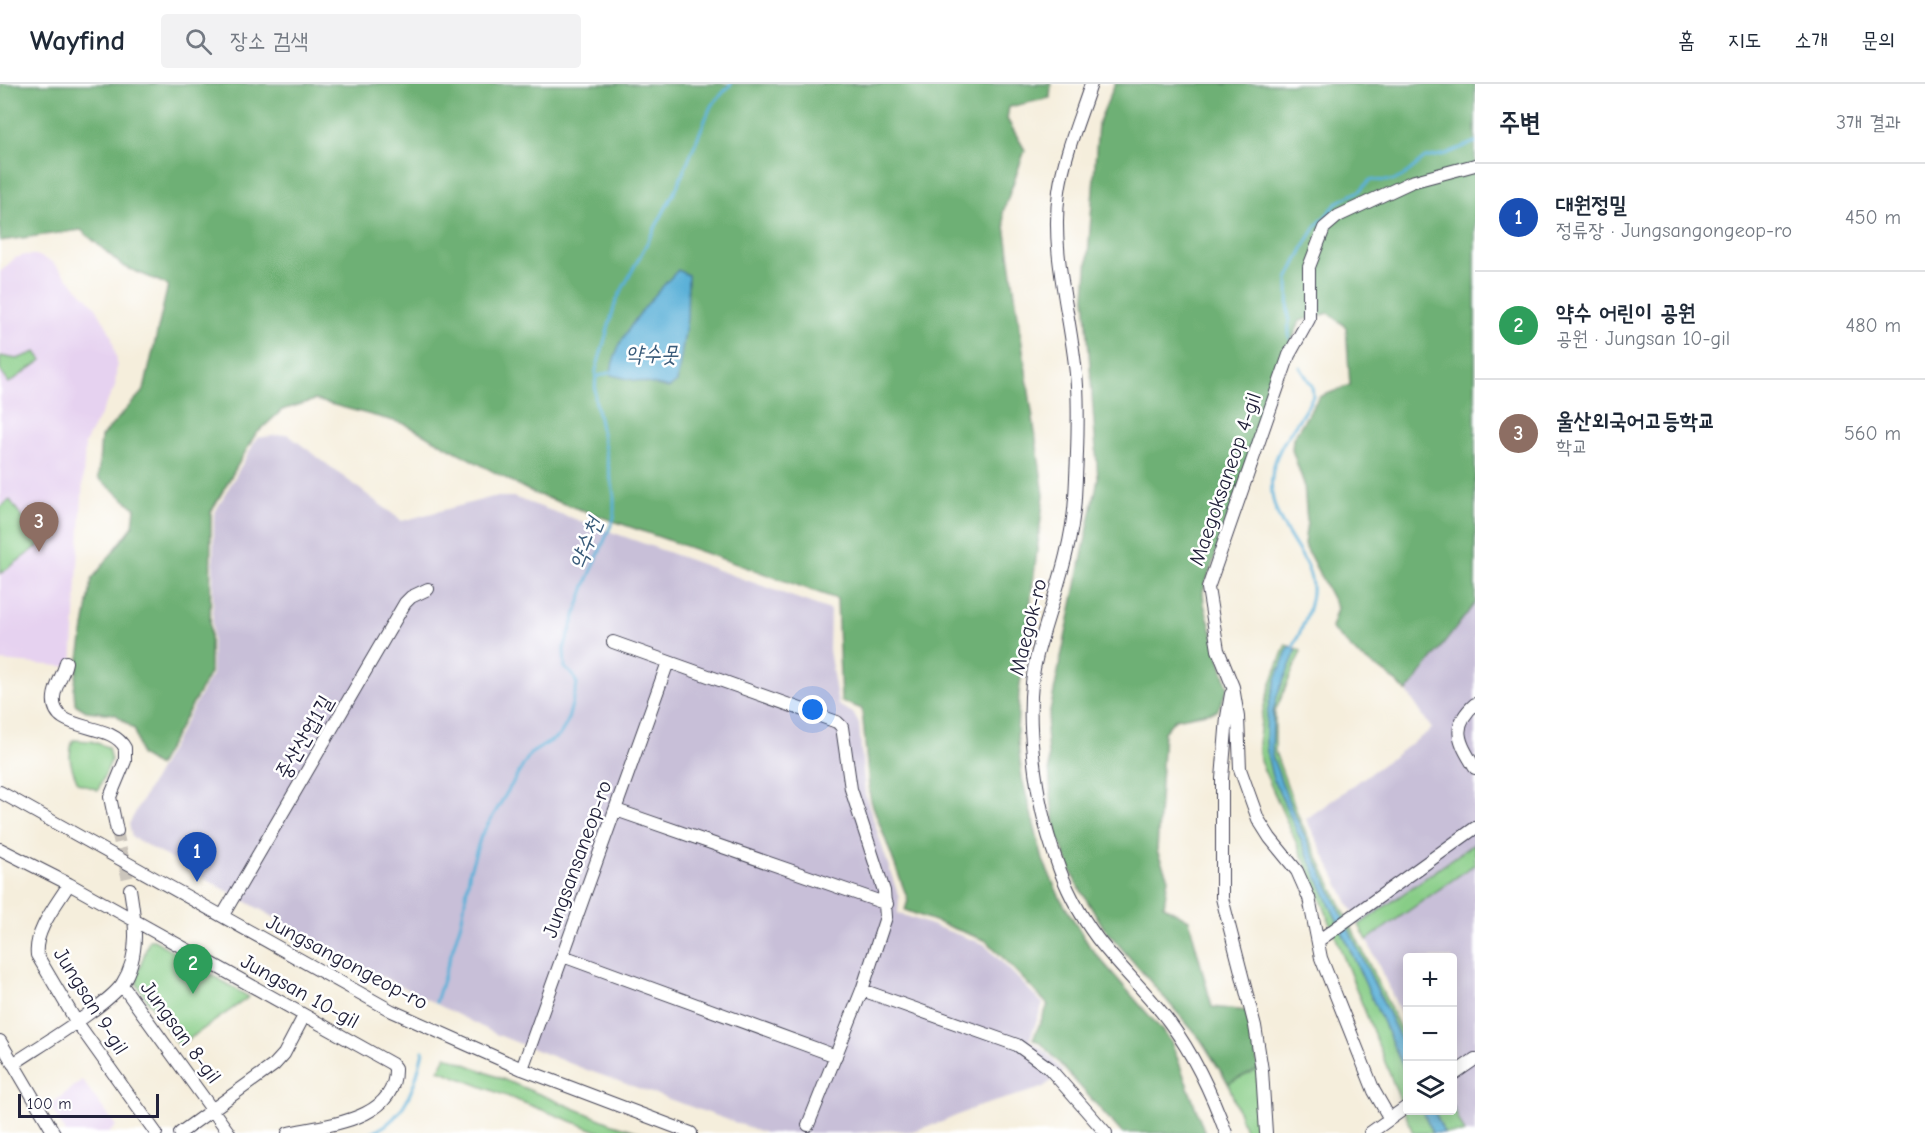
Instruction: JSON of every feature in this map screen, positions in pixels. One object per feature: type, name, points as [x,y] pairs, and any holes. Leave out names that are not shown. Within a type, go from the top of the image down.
[{"type":"street","name":"Maegok-ro","points":[[1092,84],[1066,161],[1057,211],[1058,268],[1077,386],[1077,446],[1072,535],[1033,676],[1032,727],[1038,792],[1057,863],[1081,913],[1096,937],[1163,1014],[1185,1045],[1207,1085],[1226,1133]]},
{"type":"street","name":"Maegoksaneop 4-gil","points":[[1399,1112],[1374,1091],[1321,958],[1322,938],[1309,898],[1297,871],[1270,838],[1258,819],[1240,768],[1238,717],[1233,687],[1218,650],[1208,588],[1289,355],[1309,319],[1309,267],[1324,228],[1338,216],[1411,182],[1475,165]]},
{"type":"street","name":"중산산업1길","points":[[223,915],[405,603],[411,597],[428,589]]},
{"type":"street","points":[[614,642],[837,722],[842,727],[851,789],[887,904],[886,917],[862,990],[808,1125]]},
{"type":"street","points":[[66,662],[54,697],[57,711],[72,723],[111,733],[125,748],[125,761],[110,797],[117,831]]},
{"type":"street","name":"Jungsansaneop-ro","points":[[522,1070],[668,662]]},
{"type":"street","points":[[1233,687],[1227,717],[1222,779],[1222,898],[1256,1026],[1262,1070],[1266,1133]]},
{"type":"street","points":[[1475,704],[1460,722],[1459,741],[1475,768]]},
{"type":"street","name":"Jungsangongeop-ro","points":[[0,792],[392,1011],[522,1070],[691,1133]]},
{"type":"street","points":[[616,810],[887,904]]},
{"type":"street","points":[[1322,938],[1475,828]]},
{"type":"street","name":"Jungsan 10-gil","points":[[0,849],[69,884],[392,1064],[396,1075],[381,1102],[369,1112],[357,1118],[288,1133]]},
{"type":"street","name":"Jungsan 9-gil","points":[[69,884],[36,943],[45,971],[76,1021],[156,1133]]},
{"type":"street","points":[[13,1064],[76,1021],[122,985],[134,949],[136,923],[130,889]]},
{"type":"street","points":[[563,956],[836,1056]]},
{"type":"street","name":"Jungsan 8-gil","points":[[122,985],[229,1133]]},
{"type":"street","points":[[862,990],[1017,1045],[1036,1056],[1106,1133]]},
{"type":"street","points":[[180,1133],[274,1065],[284,1054],[304,1016]]},
{"type":"street","points":[[0,1041],[54,1133]]},
{"type":"street","points":[[1457,1072],[1475,1059]]},
{"type":"street","points":[[1370,1133],[1399,1112]]},
{"type":"shaded area","points":[[36,255],[52,262],[96,307],[111,334],[117,361],[115,387],[85,443],[72,667],[0,661],[0,272],[15,258]]},
{"type":"shaded area","points":[[287,434],[402,521],[493,497],[513,497],[830,610],[829,650],[838,705],[853,713],[859,724],[865,794],[899,898],[898,913],[984,944],[1043,1004],[1029,1041],[1043,1049],[1063,1072],[1042,1088],[974,1108],[942,1122],[909,1132],[895,1130],[855,1133],[765,1133],[587,1070],[498,1035],[355,963],[132,837],[129,824],[212,674],[214,514],[257,438]]},
{"type":"shaded area","points":[[1475,603],[1475,843],[1359,925],[1306,819],[1432,729],[1407,692]]},
{"type":"shaded area","points":[[1475,864],[1475,1133],[1465,1133],[1457,1115],[1457,953],[1403,953],[1403,1018],[1367,940]]},
{"type":"shaded area","points":[[82,1080],[116,1126],[109,1133],[66,1133],[50,1105]]},
{"type":"green space","points":[[0,84],[1051,84],[1050,98],[1009,107],[1007,119],[1025,150],[1003,212],[1044,495],[1019,694],[1017,733],[1022,778],[1043,860],[1060,898],[1090,947],[1171,1041],[1205,1133],[1122,1133],[1042,1044],[1033,1039],[1048,1005],[987,941],[905,910],[908,900],[870,798],[862,709],[841,701],[837,599],[533,493],[405,424],[315,400],[282,410],[255,435],[211,512],[210,673],[158,766],[140,755],[135,730],[115,714],[86,711],[75,704],[74,689],[92,579],[133,526],[135,508],[98,478],[101,437],[144,390],[168,285],[123,266],[81,230],[0,241]]},
{"type":"green space","points":[[1115,84],[1475,84],[1475,603],[1407,692],[1387,674],[1360,657],[1331,628],[1337,608],[1304,544],[1307,522],[1304,484],[1292,450],[1293,438],[1319,397],[1350,385],[1346,327],[1329,313],[1300,321],[1261,421],[1203,591],[1204,604],[1228,688],[1217,711],[1175,719],[1164,732],[1157,851],[1168,878],[1164,906],[1189,920],[1212,1007],[1247,1011],[1259,1069],[1228,1083],[1201,1040],[1104,928],[1076,883],[1057,835],[1052,806],[1046,730],[1098,479],[1085,296],[1098,124]]},
{"type":"green space","points":[[36,352],[42,360],[9,383],[0,370],[0,356],[17,359]]},
{"type":"green space","points":[[10,500],[41,544],[0,574],[0,507]]},
{"type":"green space","points":[[1286,644],[1289,646],[1276,679],[1266,725],[1268,758],[1272,776],[1403,1067],[1403,1108],[1316,887],[1260,761],[1262,715]]},
{"type":"green space","points":[[1297,649],[1301,651],[1275,712],[1275,752],[1299,818],[1403,1035],[1403,1045],[1290,805],[1272,756],[1273,712],[1277,696]]},
{"type":"green space","points":[[73,740],[91,741],[108,747],[111,761],[98,790],[78,783],[71,762],[70,752]]},
{"type":"green space","points":[[1475,843],[1475,864],[1367,940],[1359,925]]},
{"type":"green space","points":[[149,940],[154,940],[249,997],[179,1046],[137,985],[137,976]]},
{"type":"green space","points":[[446,1056],[610,1123],[642,1133],[602,1133],[439,1070]]},
{"type":"green space","points":[[1259,1069],[1262,1133],[1246,1133],[1228,1083]]},
{"type":"green space","points":[[1406,1115],[1425,1115],[1432,1133],[1413,1133]]},
{"type":"green space","points":[[1436,1115],[1457,1115],[1465,1133],[1444,1133]]},
{"type":"water","name":"약수못","points":[[678,270],[688,275],[687,319],[677,382],[669,388],[611,375],[613,361],[626,333]]},
{"type":"water","points":[[1289,646],[1297,649],[1277,696],[1273,712],[1272,756],[1290,805],[1403,1045],[1403,1067],[1272,776],[1266,741],[1266,725],[1276,679]]},
{"type":"water","points":[[1425,1115],[1436,1115],[1444,1133],[1432,1133]]},
{"type":"waterway","name":"약수천","points":[[436,1002],[462,919],[470,870],[481,836],[530,754],[559,736],[567,723],[577,685],[574,676],[565,668],[564,649],[585,586],[614,518],[614,495],[595,398],[596,370],[616,301],[677,187],[711,106],[731,84]]},
{"type":"waterway","points":[[1289,338],[1288,279],[1317,225],[1338,202],[1361,190],[1370,180],[1393,181],[1425,158],[1446,154],[1475,142]]},
{"type":"waterway","points":[[1292,650],[1309,608],[1312,593],[1311,578],[1276,510],[1272,495],[1272,477],[1278,454],[1313,396],[1312,386],[1300,367]]},
{"type":"waterway","points":[[596,377],[611,372]]},
{"type":"waterway","points":[[371,1133],[383,1127],[401,1110],[417,1076],[423,1051]]},
{"type":"tunnel","points":[[117,831],[130,889]]},
{"type":"place","name":"울산외국어고등학교","points":[[39,552]]},
{"type":"place","name":"대원정밀","points":[[197,882]]},
{"type":"place","name":"약수 어린이 공원","points":[[193,994]]}]
